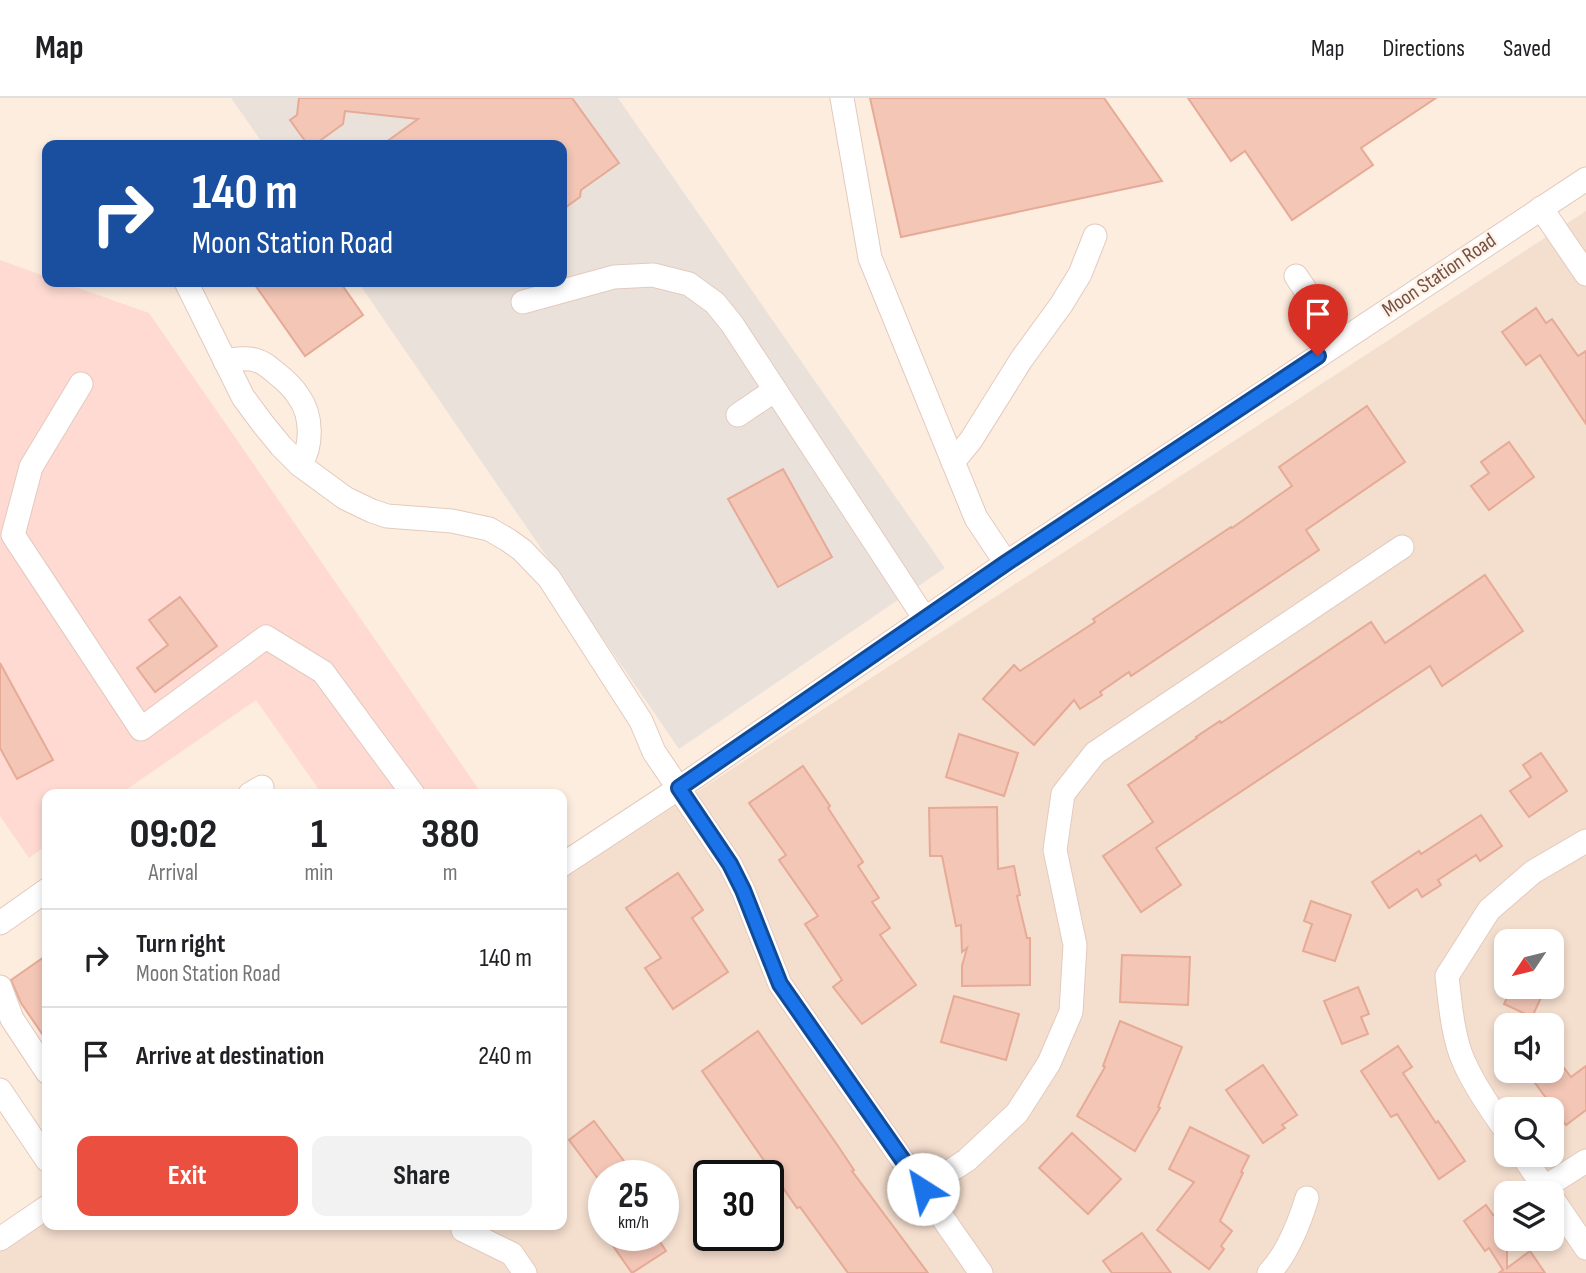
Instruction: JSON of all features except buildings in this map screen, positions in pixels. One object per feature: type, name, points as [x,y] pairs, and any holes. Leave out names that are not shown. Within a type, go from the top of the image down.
[{"type":"street","points":[[842,98],[870,258],[975,518],[1006,563]]},
{"type":"street","name":"Moon Station Road","points":[[567,862],[1006,563],[1586,179]]},
{"type":"street","points":[[1541,208],[1586,274]]},
{"type":"street","points":[[953,462],[971,440],[1021,360],[1061,305],[1080,274],[1096,236]]},
{"type":"street","points":[[523,302],[614,277],[653,275],[690,284],[715,303],[732,324],[925,619]]},
{"type":"street","points":[[1296,276],[1340,341]]},
{"type":"street","points":[[188,287],[243,397],[275,439],[300,465],[345,498],[372,511],[387,516],[452,521],[489,529],[522,550],[549,578],[641,721],[654,752],[730,864],[780,984],[981,1273]]},
{"type":"street","points":[[225,360],[247,358],[260,361],[289,384],[301,398],[307,414],[309,443],[300,465]]},
{"type":"street","points":[[81,384],[31,467],[7,539],[141,729],[266,637],[323,672],[409,789]]},
{"type":"street","points":[[738,415],[775,390]]},
{"type":"street","points":[[923,1189],[967,1160],[1017,1113],[1049,1063],[1071,1012],[1075,945],[1055,850],[1063,794],[1095,753],[1402,547]]},
{"type":"street","points":[[1494,1113],[1463,1060],[1452,1018],[1447,976],[1489,910],[1533,873],[1586,841]]},
{"type":"street","points":[[0,923],[42,894]]},
{"type":"street","points":[[0,987],[6,1024],[42,1066]]},
{"type":"street","points":[[3,1101],[42,1153]]},
{"type":"street","points":[[1563,1181],[1586,1161]]},
{"type":"street","points":[[1269,1273],[1276,1266],[1299,1225],[1307,1198]]},
{"type":"street","points":[[0,1239],[42,1210]]},
{"type":"street","points":[[1564,1215],[1586,1248]]},
{"type":"street","points":[[463,1230],[512,1254],[525,1273]]},
{"type":"shaded area","points":[[231,98],[618,98],[945,568],[679,749],[361,287],[567,287],[567,140],[260,140]]},
{"type":"shaded area","points":[[1586,211],[1586,1273],[0,1273],[0,1248],[42,1220],[42,1230],[567,1230],[567,877]]},
{"type":"shaded area","points":[[0,260],[42,275],[42,287],[75,287],[149,313],[479,789],[318,789],[256,700],[127,789],[42,789],[42,849],[29,858],[0,816]]},
{"type":"route","points":[[923,1189],[780,984],[730,864],[679,788],[1006,563],[1318,356]]}]
